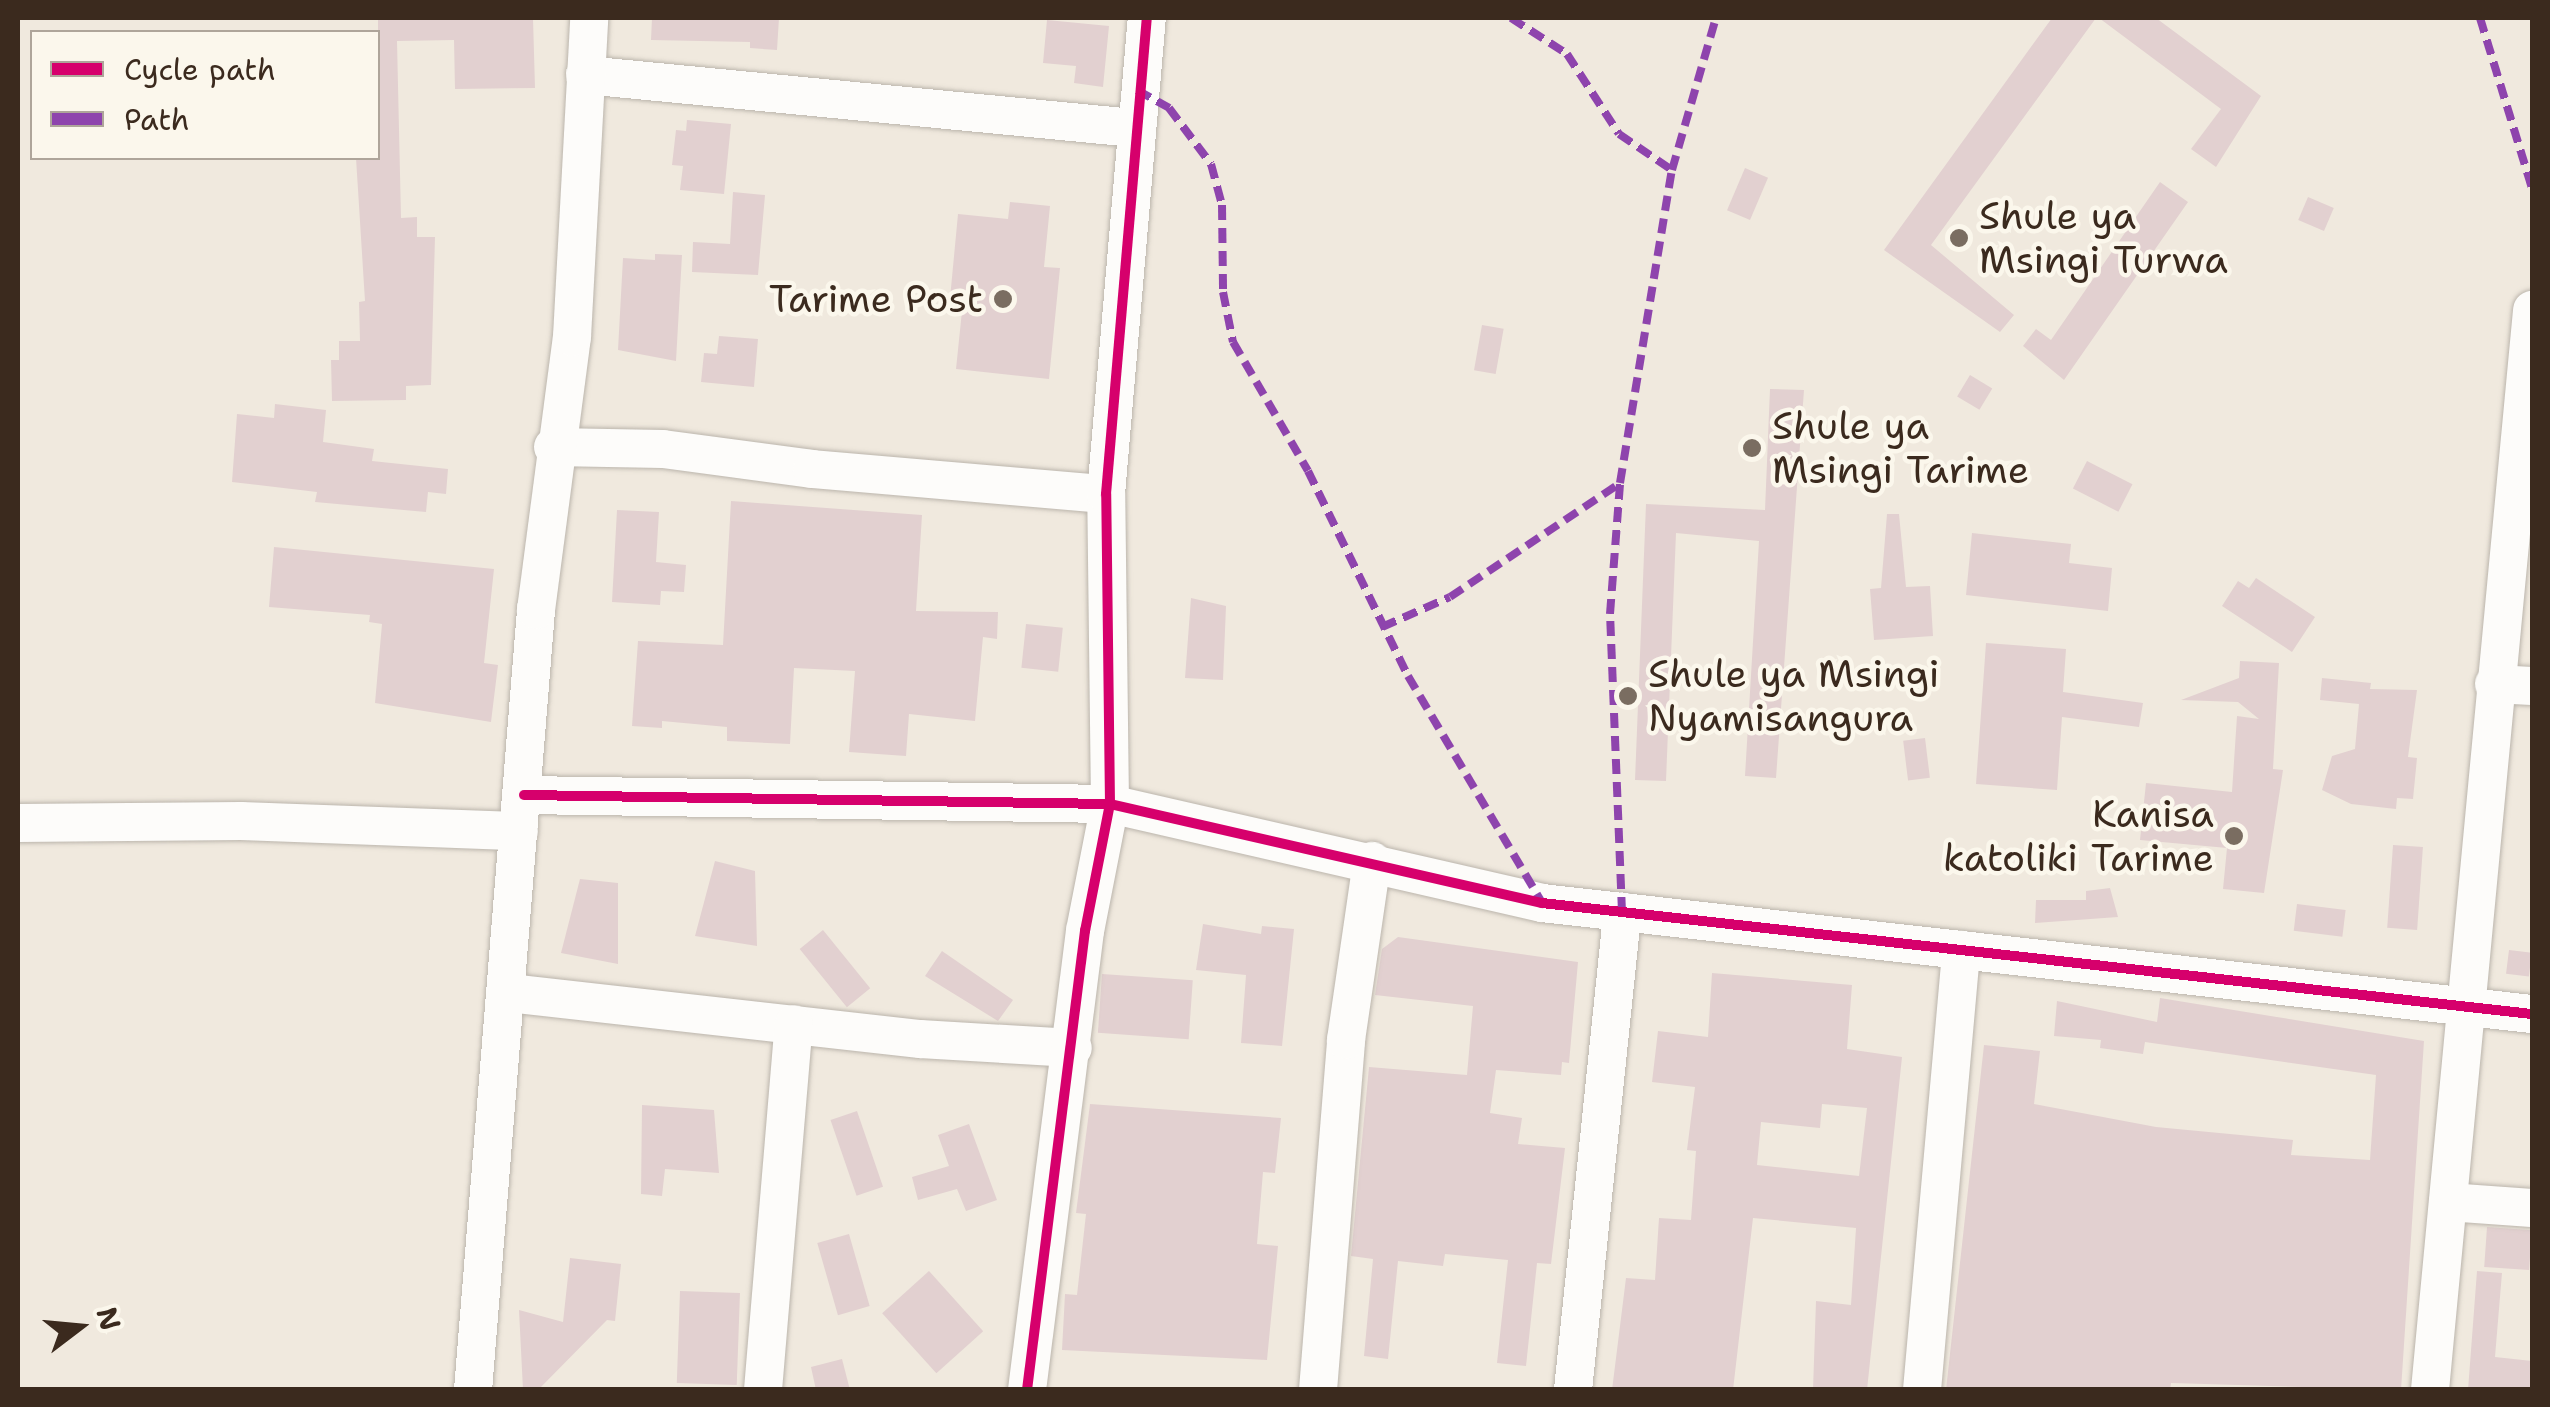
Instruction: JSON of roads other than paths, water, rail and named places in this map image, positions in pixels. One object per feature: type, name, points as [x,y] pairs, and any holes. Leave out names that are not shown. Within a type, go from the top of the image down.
[{"type":"street","points":[[473,1390],[553,447],[572,337],[589,18]]},
{"type":"street","points":[[1057,1390],[1027,1389],[1085,931],[1110,804],[1106,494],[1132,128],[1147,18]]},
{"type":"street","points":[[584,76],[1132,128]]},
{"type":"street","points":[[2430,1390],[2494,684],[2528,444],[2532,310]]},
{"type":"street","points":[[553,447],[664,449],[812,469],[1106,494]]},
{"type":"street","points":[[2494,684],[2532,686]]},
{"type":"street","points":[[18,823],[1110,804],[1542,903],[2464,1003],[2532,1014]]},
{"type":"street","points":[[1318,1390],[1346,1040],[1372,861]]},
{"type":"street","points":[[1573,1390],[1622,912]]},
{"type":"street","points":[[1922,1390],[1961,950]]},
{"type":"street","points":[[509,993],[794,1024],[1072,1048]]},
{"type":"street","points":[[763,1390],[794,1024]]},
{"type":"street","points":[[2448,1202],[2532,1208]]},
{"type":"place","name":"Shule ya Msingi Turwa","points":[[1959,238]]},
{"type":"place","name":"Tarime Post","points":[[1003,299]]},
{"type":"place","name":"Shule ya Msingi Tarime","points":[[1752,448]]},
{"type":"place","name":"Shule ya Msingi Nyamisangura","points":[[1628,696]]},
{"type":"place","name":"Kanisa katoliki Tarime","points":[[2234,836]]}]
